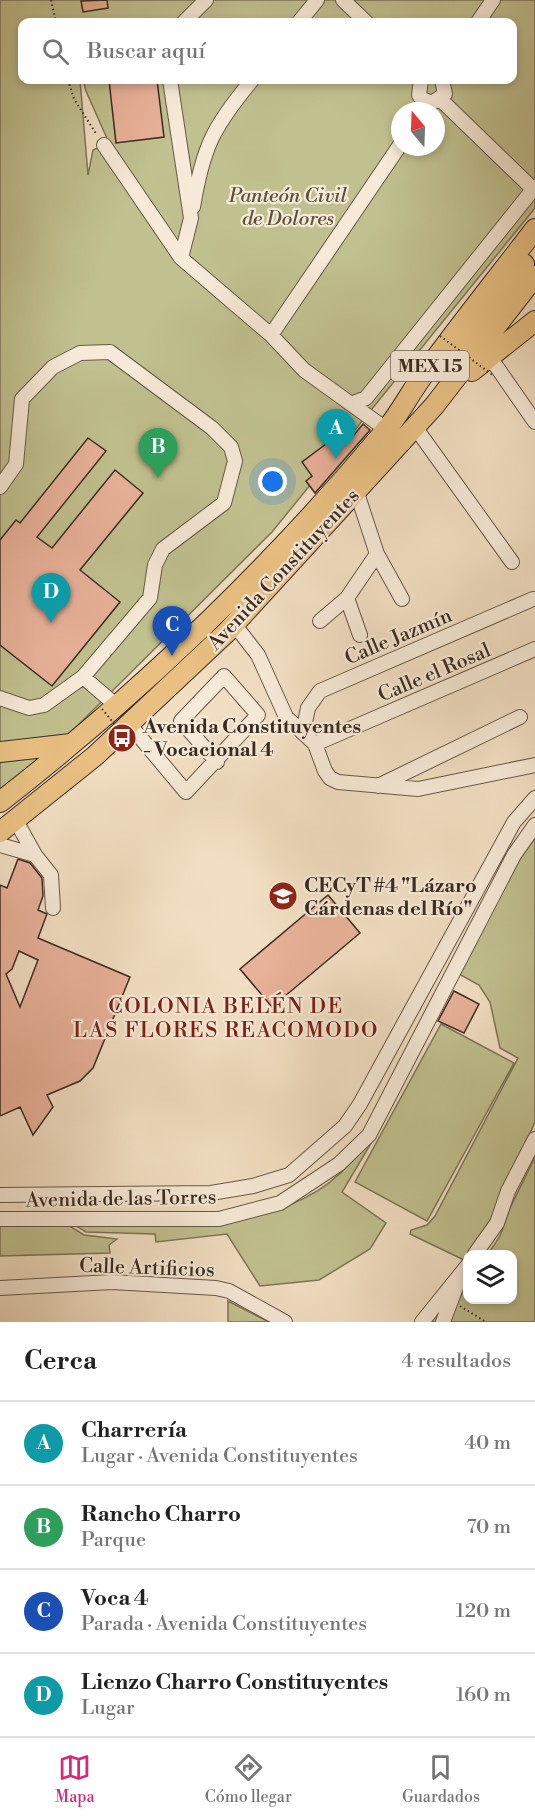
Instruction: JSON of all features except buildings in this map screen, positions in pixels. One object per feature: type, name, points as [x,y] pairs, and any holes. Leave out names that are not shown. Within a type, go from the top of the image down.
[{"type":"highway","name":"Avenida Constituyentes","points":[[0,802],[76,742],[109,708],[226,607],[324,501],[386,429],[426,371],[535,229]]},
{"type":"highway","points":[[324,501],[394,434],[435,386],[535,250]]},
{"type":"highway","name":"Avenida Constituyentes","points":[[8,825],[126,732],[234,624],[416,427],[535,276]]},
{"type":"highway","points":[[434,406],[475,368],[535,321]]},
{"type":"highway","points":[[0,752],[58,748],[76,742]]},
{"type":"street","points":[[188,18],[206,0]]},
{"type":"street","points":[[301,18],[317,0]]},
{"type":"street","points":[[344,0],[362,18]]},
{"type":"street","points":[[481,18],[493,0]]},
{"type":"street","points":[[171,84],[191,218]]},
{"type":"street","points":[[181,258],[203,157],[212,134],[249,84]]},
{"type":"street","points":[[420,84],[419,95],[428,102]]},
{"type":"street","points":[[432,102],[446,88],[444,84]]},
{"type":"street","points":[[351,404],[366,398],[534,188],[445,116]]},
{"type":"street","points":[[104,145],[181,258],[271,335],[304,370],[386,429]]},
{"type":"street","points":[[271,335],[393,156]]},
{"type":"street","points":[[0,487],[16,464],[22,399],[53,367],[80,353],[110,352],[213,428],[231,447],[235,461],[224,503],[163,549],[155,565],[150,598],[83,677],[44,705],[29,708],[0,698]]},
{"type":"street","points":[[494,369],[535,422]]},
{"type":"street","points":[[416,427],[512,562]]},
{"type":"street","points":[[356,490],[378,554],[402,599]]},
{"type":"street","points":[[320,621],[346,598],[378,554]]},
{"type":"street","points":[[527,586],[534,600]]},
{"type":"street","points":[[346,598],[360,634]]},
{"type":"street","name":"Calle Jazmín","points":[[303,732],[308,708],[320,691],[534,600]]},
{"type":"street","points":[[234,624],[258,655],[286,717],[315,744],[325,771],[338,782],[376,787],[432,787],[535,765]]},
{"type":"street","name":"Calle el Rosal","points":[[315,744],[535,649]]},
{"type":"street","points":[[126,732],[186,792],[217,762],[258,715],[224,676],[182,721],[217,762]]},
{"type":"street","points":[[83,677],[109,708]]},
{"type":"street","points":[[376,787],[520,717]]},
{"type":"street","name":"Avenida de las Torres","points":[[0,1195],[211,1193],[253,1186],[289,1175],[345,1126],[360,1104],[514,822],[535,798]]},
{"type":"street","points":[[8,825],[51,875],[52,908]]},
{"type":"street","name":"Avenida de las Torres","points":[[0,1219],[219,1219],[280,1203],[339,1164],[369,1135],[514,855],[535,825]]},
{"type":"street","points":[[0,845],[35,855]]},
{"type":"street","points":[[434,968],[451,975]]},
{"type":"street","points":[[478,1250],[497,1223],[508,1191],[535,1139]]},
{"type":"street","points":[[422,1322],[449,1285],[463,1271]]},
{"type":"street","points":[[443,1322],[463,1273]]},
{"type":"street","name":"Calle Artificios","points":[[0,1288],[112,1282],[216,1288],[229,1291],[285,1322]]},
{"type":"path","points":[[51,0],[55,18]]},
{"type":"path","points":[[69,84],[74,99],[104,145]]},
{"type":"path","points":[[440,336],[494,369]]},
{"type":"path","points":[[109,708],[126,732]]},
{"type":"path","points":[[451,1300],[486,1322]]},
{"type":"green space","name":"Panteón Civil de Dolores","points":[[0,0],[535,0],[535,208],[272,532],[61,742],[0,790]],"holes":[[[18,18],[517,18],[517,84],[84,84],[109,143],[93,150],[88,175],[80,84],[18,84]]]},
{"type":"green space","points":[[535,838],[535,1122],[491,1219],[471,1250],[463,1250],[463,1260],[410,1234],[411,1230],[427,1225],[435,1216],[518,1058],[500,1048],[490,1002],[479,985],[457,973],[515,866]]},
{"type":"green space","points":[[441,1024],[514,1063],[427,1221],[355,1182]]},
{"type":"green space","points":[[383,1123],[342,1192],[386,1223],[370,1249],[319,1280],[260,1286],[227,1234],[156,1242],[155,1234],[86,1232],[76,1226],[247,1218],[276,1210],[304,1199],[329,1183],[351,1162]]},
{"type":"green space","points":[[535,1157],[535,1322],[430,1322],[449,1295],[458,1300],[463,1292],[463,1304],[517,1304],[517,1250],[491,1250],[500,1236],[510,1208]]},
{"type":"green space","points":[[72,1224],[71,1227],[84,1235],[117,1239],[109,1245],[110,1253],[0,1256],[0,1226]]},
{"type":"green space","points":[[228,1301],[269,1322],[228,1322]]},
{"type":"place","name":"Charrería","points":[[336,459]]},
{"type":"place","name":"Rancho Charro","points":[[158,478]]},
{"type":"place","name":"Lienzo Charro Constituyentes","points":[[51,623]]},
{"type":"place","name":"Voca 4","points":[[172,656]]},
{"type":"place","name":"Avenida Constituyentes - Vocacional 4","points":[[122,738]]},
{"type":"place","name":"CECyT #4 \"Lázaro Cárdenas del Río\"","points":[[283,896]]},
{"type":"district","name":"COLONIA BELÉN DE LAS FLORES REACOMODO","points":[[226,1018]]}]
